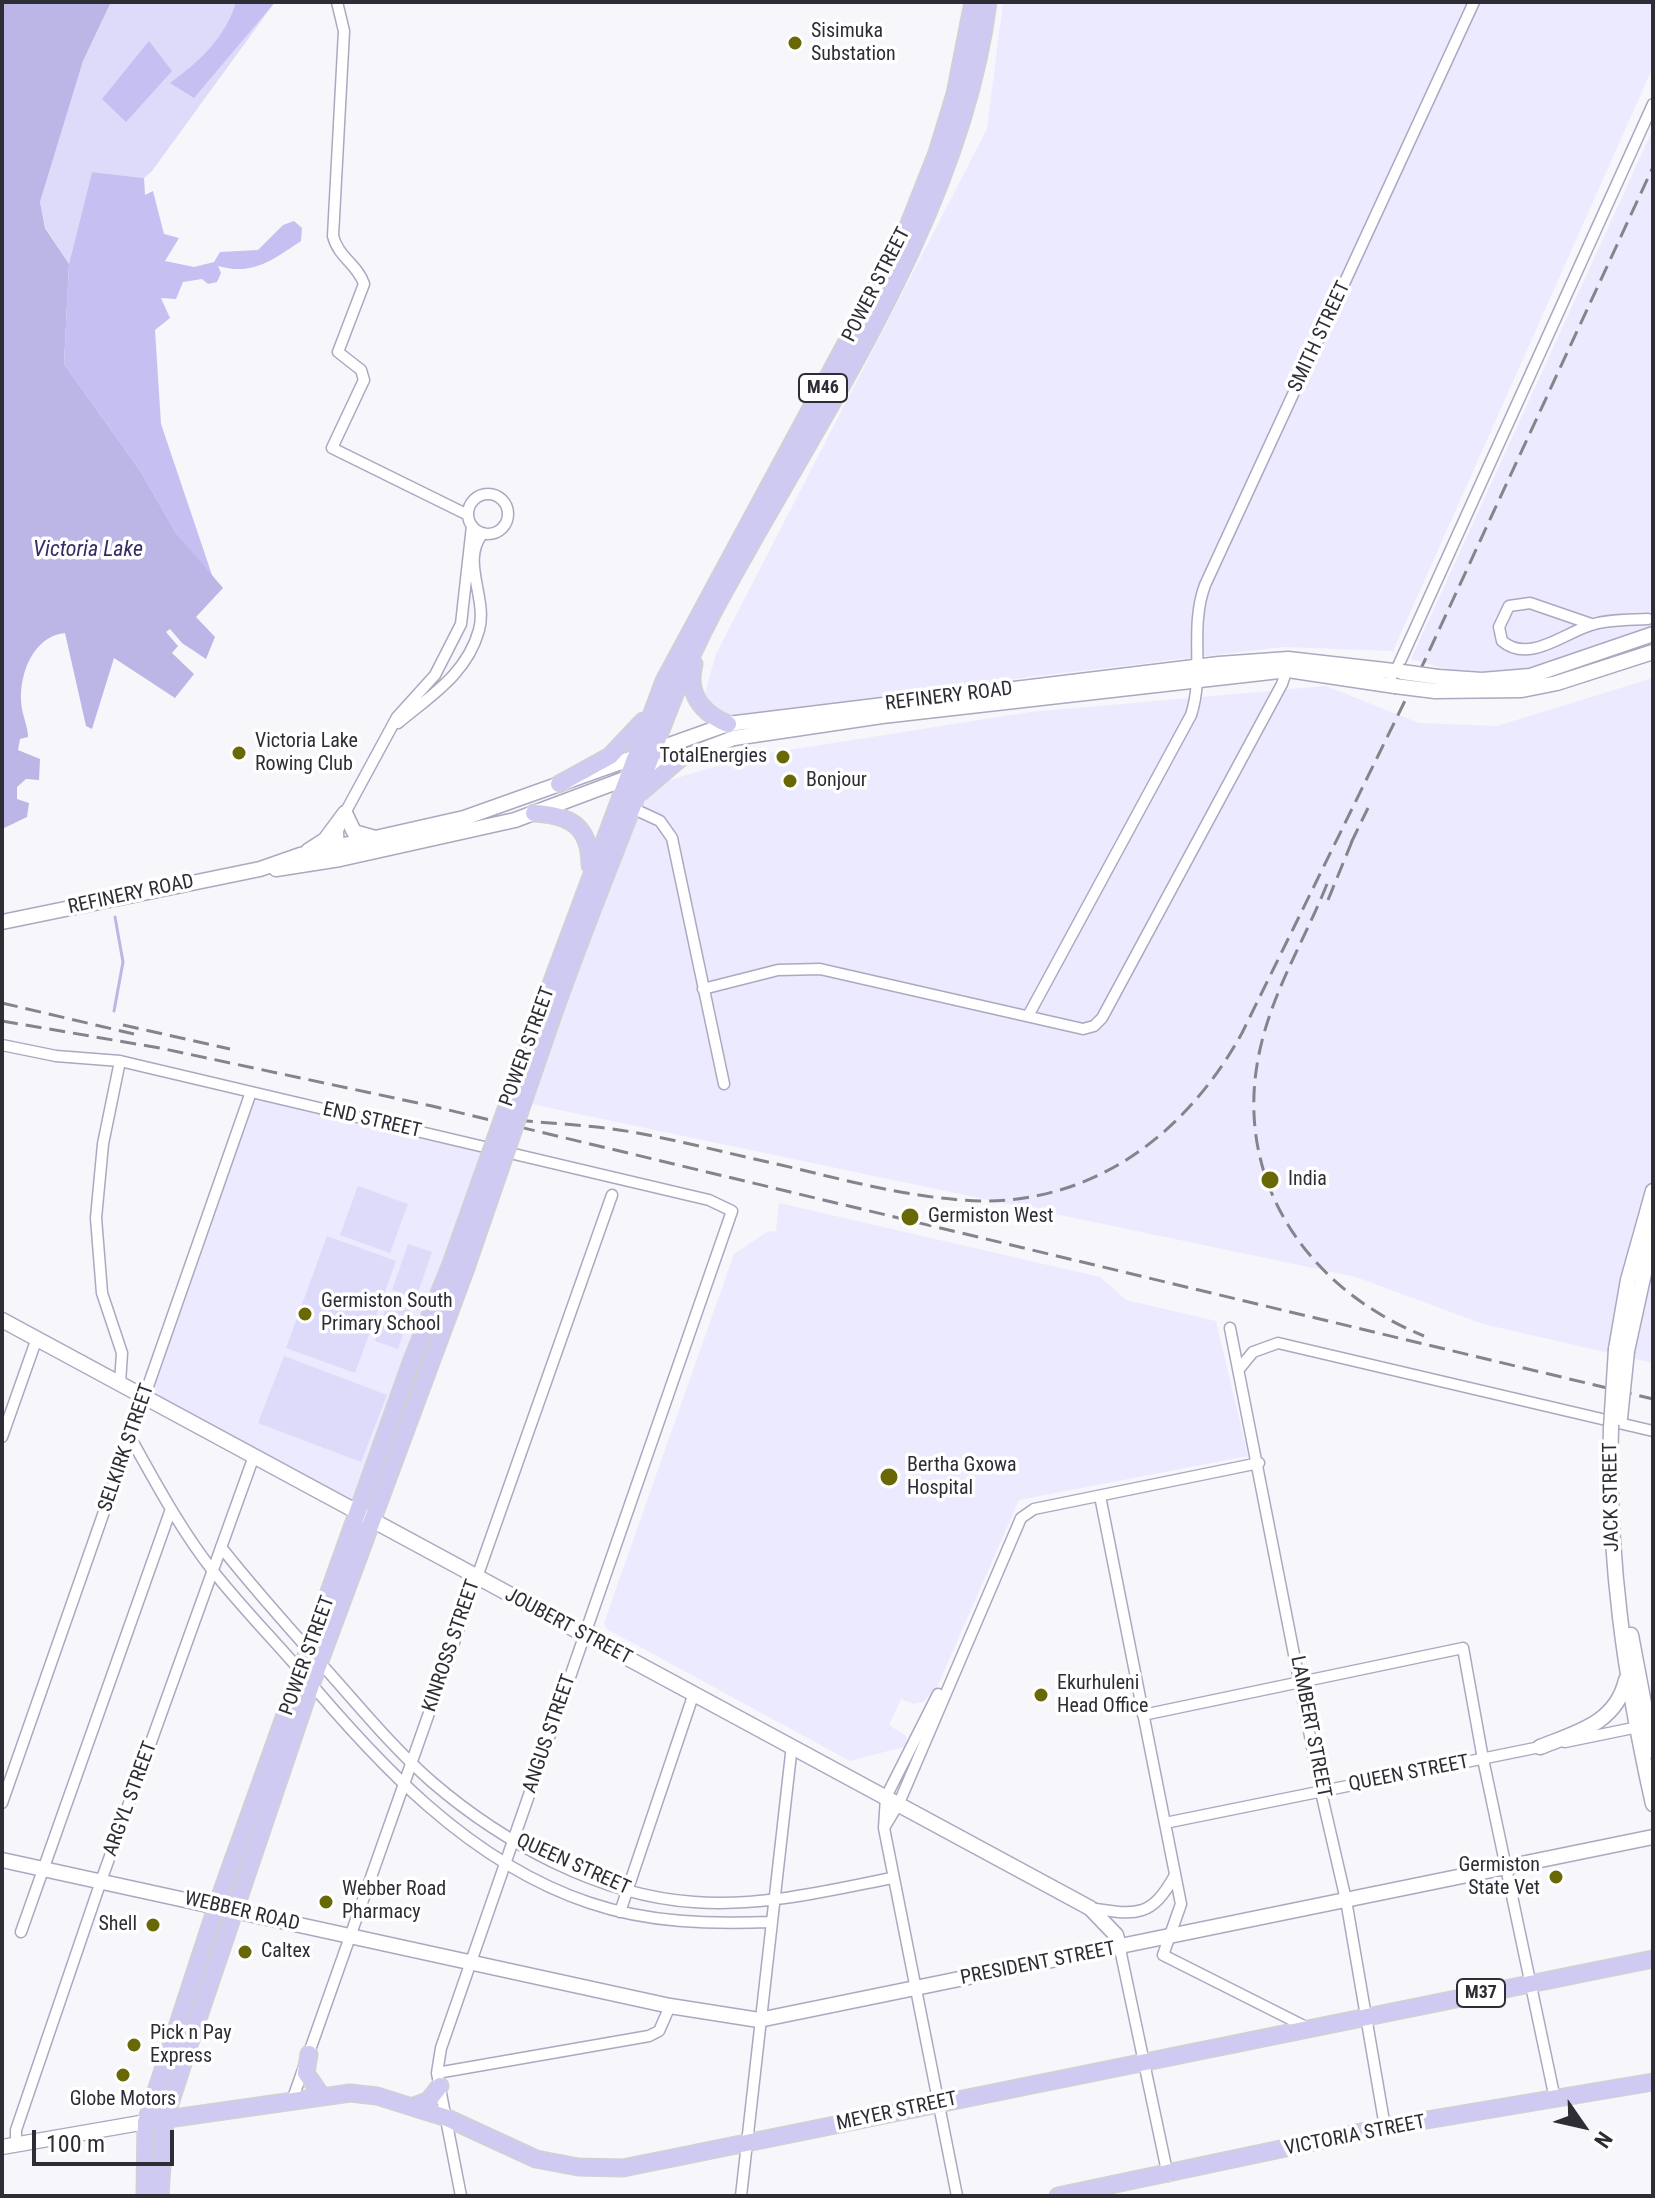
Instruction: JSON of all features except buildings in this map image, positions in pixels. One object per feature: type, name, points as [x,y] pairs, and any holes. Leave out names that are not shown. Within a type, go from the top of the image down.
[{"type":"main road","name":"POWER STREET","points":[[944,155],[973,2]]},
{"type":"main road","name":"POWER STREET","points":[[145,2196],[146,2122],[217,1905],[315,1657],[547,1013],[628,802],[652,709],[707,600],[918,240],[984,31],[988,2]]},
{"type":"main road","name":"POWER STREET","points":[[547,1013],[590,875],[628,802],[627,778],[652,753],[677,686],[710,617],[833,383]]},
{"type":"main road","points":[[710,617],[692,672],[692,690],[706,711],[728,724]]},
{"type":"main road","name":"REFINERY ROAD","points":[[1519,684],[1652,636]]},
{"type":"main road","name":"REFINERY ROAD","points":[[652,753],[728,724],[945,704],[1198,673],[1288,665],[1437,684],[1557,683],[1653,652]]},
{"type":"main road","name":"REFINERY ROAD","points":[[2,922],[534,813],[590,784],[640,765],[682,757],[734,738],[945,704]]},
{"type":"main road","points":[[559,784],[610,756],[630,739],[652,709]]},
{"type":"main road","points":[[628,802],[682,757]]},
{"type":"main road","name":"REFINERY ROAD","points":[[260,869],[300,855],[339,854],[381,839],[464,818],[559,784],[590,784],[627,778]]},
{"type":"main road","points":[[300,855],[325,840],[345,813],[354,832],[381,839]]},
{"type":"main road","points":[[534,813],[566,817],[581,828],[590,854],[590,875]]},
{"type":"main road","name":"JACK STREET","points":[[1653,1191],[1622,1350],[1615,1428],[1611,1538],[1627,1676],[1653,1751]]},
{"type":"main road","name":"JACK STREET","points":[[1634,1282],[1653,1232]]},
{"type":"main road","name":"JOUBERT STREET","points":[[2,1320],[1090,1908],[1116,1935],[1120,1949]]},
{"type":"main road","name":"JACK STREET","points":[[1615,1428],[1625,1599],[1645,1726],[1653,1804]]},
{"type":"main road","points":[[1540,1747],[1608,1716],[1622,1696],[1627,1676]]},
{"type":"main road","name":"POWER STREET","points":[[160,2196],[165,2119],[235,1911],[306,1680]]},
{"type":"main road","name":"PRESIDENT STREET","points":[[670,2006],[759,2020],[1120,1949],[1653,1837]]},
{"type":"main road","name":"WEBBER ROAD","points":[[2,1860],[670,2006]]},
{"type":"main road","name":"MEYER STREET","points":[[146,2122],[293,2098],[363,2094],[414,2106],[447,2118],[516,2153],[578,2167],[623,2168],[1653,1959]]},
{"type":"main road","points":[[309,2054],[306,2073],[321,2095]]},
{"type":"main road","points":[[414,2106],[428,2101],[439,2080]]},
{"type":"main road","name":"VICTORIA STREET","points":[[1058,2196],[1168,2176],[1385,2127],[1653,2082]]},
{"type":"main road","points":[[9,2146],[146,2122]]},
{"type":"street","points":[[337,2],[344,31],[333,236],[339,253],[357,270],[364,284],[338,352],[361,370],[364,380],[332,448],[468,515]]},
{"type":"street","name":"SMITH STREET","points":[[1028,1016],[1187,724],[1195,703],[1198,673],[1196,620],[1205,585],[1474,2]]},
{"type":"street","points":[[1395,679],[1653,104]]},
{"type":"street","points":[[339,854],[338,831],[345,813],[391,729],[443,662],[464,614],[472,526],[468,515],[472,502],[482,495],[495,495],[504,502],[508,512],[505,524],[495,532],[483,533],[472,526]]},
{"type":"street","points":[[391,729],[441,690],[458,670],[479,630],[473,552],[483,533]]},
{"type":"street","points":[[1591,624],[1575,634],[1525,650],[1508,646],[1499,627],[1509,606],[1522,602],[1591,624],[1648,619]]},
{"type":"street","points":[[1652,636],[1648,619],[1653,605]]},
{"type":"street","points":[[443,662],[458,670]]},
{"type":"street","points":[[703,989],[778,970],[820,969],[1088,1029],[1102,1018],[1288,665]]},
{"type":"street","points":[[628,802],[660,821],[672,838],[724,1084]]},
{"type":"street","name":"END STREET","points":[[2,1045],[56,1056],[120,1061],[709,1200],[728,1208],[732,1218]]},
{"type":"street","points":[[120,1061],[103,1144],[96,1231],[102,1293],[122,1353],[120,1383]]},
{"type":"street","name":"SELKIRK STREET","points":[[2,1803],[251,1092]]},
{"type":"street","name":"KINROSS STREET","points":[[293,2098],[612,1195]]},
{"type":"street","name":"ANGUS STREET","points":[[461,2196],[439,2080],[441,2048],[732,1218]]},
{"type":"street","name":"LAMBERT STREET","points":[[1230,1328],[1259,1463],[1321,1792],[1346,1900],[1385,2127]]},
{"type":"street","points":[[2,1437],[37,1338]]},
{"type":"street","points":[[1239,1369],[1253,1352],[1278,1343],[1653,1431]]},
{"type":"street","name":"QUEEN STREET","points":[[130,1437],[171,1509],[213,1571],[306,1680],[404,1786],[460,1832],[506,1861],[588,1903],[678,1922],[770,1922]]},
{"type":"street","name":"ARGYL STREET","points":[[9,2146],[254,1456]]},
{"type":"street","points":[[957,2196],[892,1878],[884,1828],[892,1800],[1021,1518],[1034,1509],[1259,1463]]},
{"type":"street","points":[[1100,1496],[1182,1911],[1164,1951],[1169,1961],[1309,2029]]},
{"type":"street","points":[[21,1932],[171,1509]]},
{"type":"street","name":"QUEEN STREET","points":[[221,1547],[315,1657],[412,1762],[450,1796],[513,1840],[627,1891],[690,1902],[772,1902],[892,1878]]},
{"type":"street","points":[[1143,1715],[1301,1680],[1461,1652],[1555,2099]]},
{"type":"street","points":[[620,1912],[694,1693]]},
{"type":"street","name":"QUEEN STREET","points":[[1165,1823],[1645,1726]]},
{"type":"street","points":[[741,2196],[792,1745]]},
{"type":"street","points":[[1090,1908],[1139,1912],[1163,1897],[1175,1875]]},
{"type":"street","points":[[1120,1949],[1168,2176]]},
{"type":"street","points":[[439,2080],[649,2036],[659,2031],[670,2006]]},
{"type":"shaded area","points":[[111,2],[275,2],[152,171],[144,178],[92,172],[69,264],[45,227],[40,202],[83,61]]},
{"type":"shaded area","points":[[236,2],[275,2],[194,98],[170,83],[192,66],[219,37]]},
{"type":"shaded area","points":[[1003,2],[1653,2],[1653,67],[1393,651],[1283,647],[1029,677],[756,719],[727,719],[714,709],[705,693],[716,654],[987,129]]},
{"type":"shaded area","points":[[149,41],[172,71],[126,122],[102,99]]},
{"type":"shaded area","points":[[1653,129],[1653,627],[1539,671],[1457,672],[1411,659]]},
{"type":"shaded area","points":[[92,172],[144,178],[145,195],[153,191],[164,234],[179,238],[165,261],[194,267],[214,262],[220,252],[258,250],[283,225],[294,221],[302,228],[301,241],[271,260],[242,269],[218,266],[221,273],[217,282],[208,284],[202,279],[183,282],[176,299],[161,298],[170,318],[155,330],[161,424],[213,578],[176,533],[141,472],[64,364],[69,264]]},
{"type":"shaded area","points":[[1653,678],[1653,1363],[1483,1324],[1356,1277],[531,1104],[643,788],[751,756],[1030,712],[1326,686],[1419,723],[1497,726]]},
{"type":"shaded area","name":"Germiston South Primary School","points":[[250,1093],[498,1153],[421,1364],[361,1512],[142,1394]]},
{"type":"shaded area","points":[[358,1186],[408,1204],[390,1253],[340,1235]]},
{"type":"shaded area","name":"Bertha Gxowa Hospital","points":[[779,1203],[1100,1277],[1126,1300],[1216,1321],[1248,1456],[1019,1500],[937,1687],[923,1702],[914,1704],[901,1699],[889,1725],[906,1736],[907,1746],[850,1761],[607,1629],[604,1623],[734,1254],[767,1232],[776,1231]]},
{"type":"shaded area","points":[[327,1236],[396,1261],[355,1373],[286,1348]]},
{"type":"shaded area","points":[[408,1244],[432,1252],[416,1298],[392,1290]]},
{"type":"shaded area","points":[[390,1295],[413,1302],[398,1349],[375,1341]]},
{"type":"shaded area","points":[[284,1356],[387,1395],[361,1462],[258,1423]]},
{"type":"water","name":"Victoria Lake","points":[[2,2],[111,2],[83,61],[40,202],[45,228],[69,264],[64,364],[141,472],[176,533],[223,588],[196,617],[215,637],[206,659],[182,643],[170,629],[166,632],[178,646],[172,653],[194,674],[175,698],[114,658],[92,729],[86,726],[65,633],[54,636],[37,648],[23,678],[21,705],[28,737],[20,739],[18,750],[40,759],[39,780],[26,779],[17,787],[17,799],[29,803],[27,817],[2,829]]},
{"type":"waterway","points":[[114,1011],[123,962],[115,917]]},
{"type":"railway","points":[[517,1120],[632,1132],[894,1191],[981,1201],[1024,1198],[1064,1189],[1101,1174],[1135,1154],[1167,1129],[1195,1101],[1242,1033],[1425,660],[1653,167]]},
{"type":"railway","points":[[1351,843],[1368,808]]},
{"type":"railway","points":[[1328,900],[1355,834]]},
{"type":"railway","points":[[1327,884],[1283,981],[1262,1041],[1254,1090],[1256,1136],[1266,1179],[1285,1220],[1311,1256],[1343,1288],[1381,1315],[1424,1336]]},
{"type":"railway","points":[[2,1003],[134,1034]]},
{"type":"railway","points":[[2,1021],[160,1048],[432,1106],[1653,1399]]},
{"type":"railway","points":[[123,1025],[230,1049]]},
{"type":"place","name":"Sisimuka Substation","points":[[795,43]]},
{"type":"place","name":"Victoria Lake Rowing Club","points":[[239,753]]},
{"type":"place","name":"TotalEnergies","points":[[783,757]]},
{"type":"place","name":"Bonjour","points":[[790,781]]},
{"type":"place","name":"India","points":[[1270,1180]]},
{"type":"place","name":"Germiston West","points":[[910,1217]]},
{"type":"place","name":"Germiston South Primary School","points":[[305,1314]]},
{"type":"place","name":"Bertha Gxowa Hospital","points":[[889,1477]]},
{"type":"place","name":"Ekurhuleni Head Office","points":[[1041,1695]]},
{"type":"place","name":"Germiston State Vet","points":[[1556,1877]]},
{"type":"place","name":"Webber Road Pharmacy","points":[[326,1902]]},
{"type":"place","name":"Shell","points":[[153,1925]]},
{"type":"place","name":"Caltex","points":[[245,1952]]},
{"type":"place","name":"Pick n Pay Express","points":[[134,2045]]},
{"type":"place","name":"Globe Motors","points":[[123,2075]]}]
